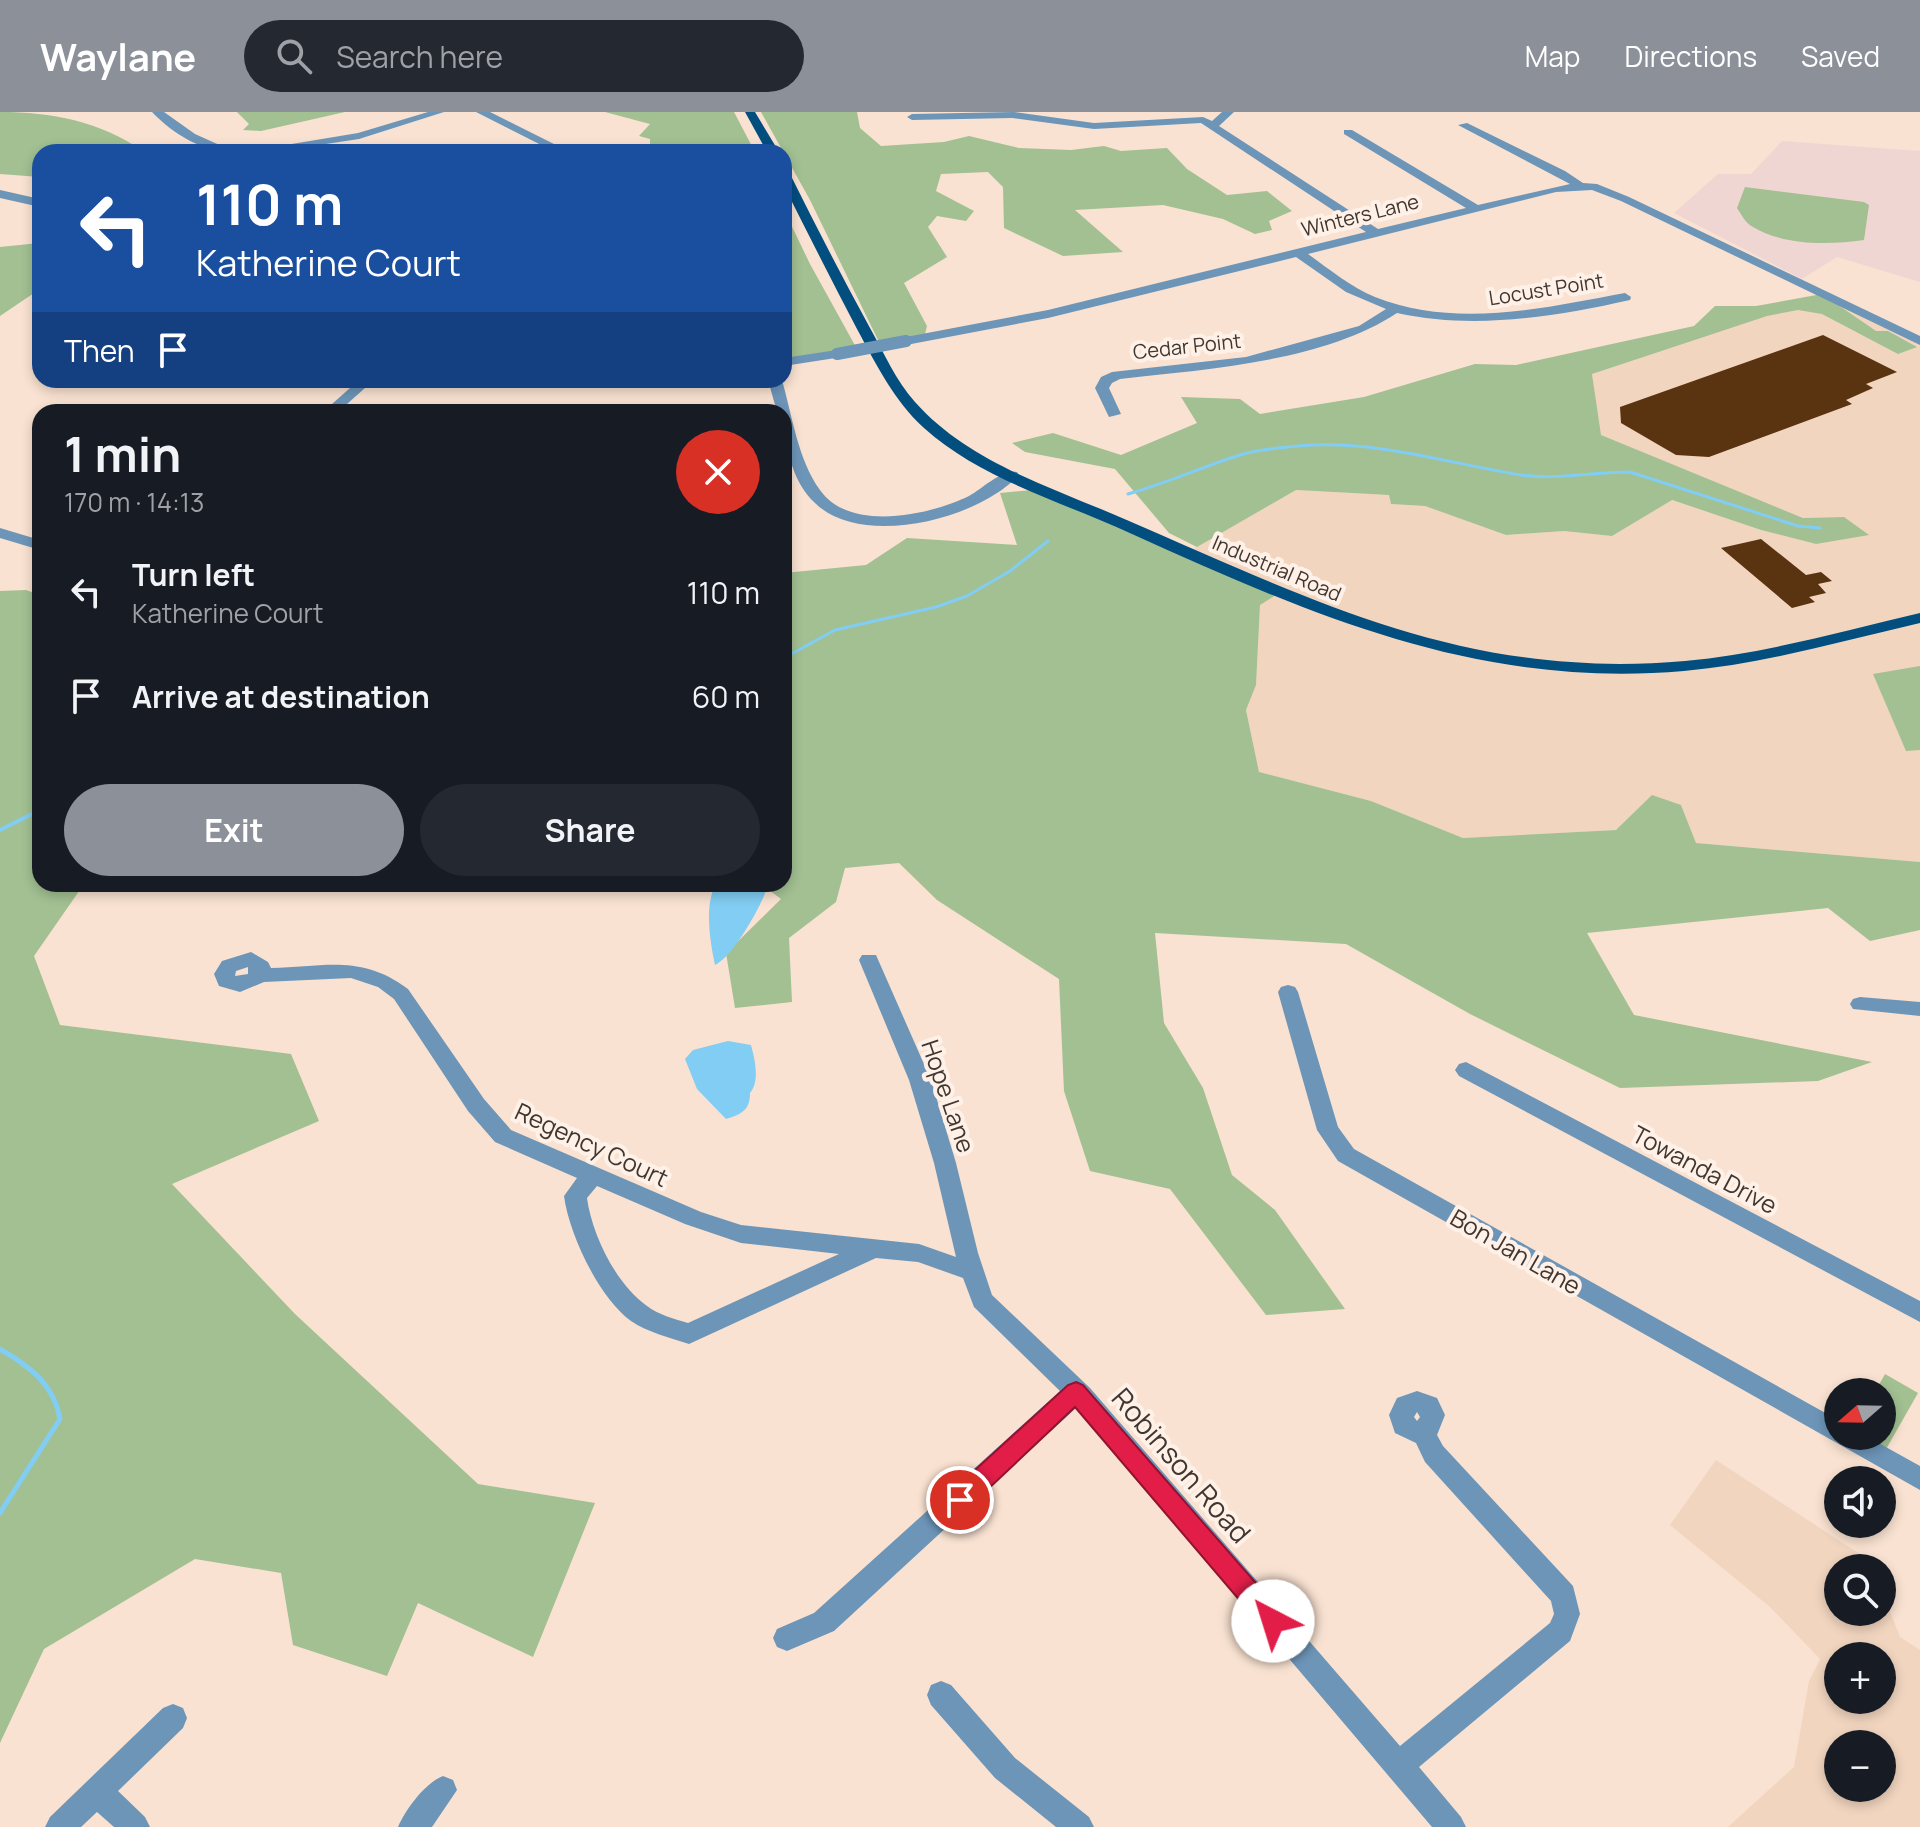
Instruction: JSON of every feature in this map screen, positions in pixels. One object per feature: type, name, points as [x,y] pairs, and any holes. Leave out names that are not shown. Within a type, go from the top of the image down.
[{"type":"main road","points":[[750,112],[768,144]]},
{"type":"main road","name":"Industrial Road","points":[[792,190],[896,387],[910,406],[941,433],[1012,475],[1357,622],[1406,639],[1507,660],[1597,667],[1683,666],[1762,654],[1920,618]]},
{"type":"street","points":[[157,112],[172,125],[206,144]]},
{"type":"street","points":[[304,144],[359,136],[439,112]]},
{"type":"street","points":[[481,112],[547,144]]},
{"type":"street","points":[[1212,126],[1229,112]]},
{"type":"street","points":[[912,117],[1012,115],[1094,126],[1197,120],[1212,126],[1374,232]]},
{"type":"street","points":[[1463,125],[1561,173],[1578,185]]},
{"type":"street","points":[[1348,132],[1475,208]]},
{"type":"street","name":"Winters Lane","points":[[792,361],[1048,314],[1374,232],[1578,185],[1598,187],[1625,199],[1920,341]]},
{"type":"street","points":[[0,194],[32,201]]},
{"type":"street","name":"Locust Point","points":[[1297,252],[1366,297],[1396,308],[1485,319],[1625,297]]},
{"type":"street","name":"Cedar Point","points":[[1114,414],[1102,388],[1106,380],[1117,375],[1247,361],[1364,329],[1396,308]]},
{"type":"street","points":[[339,404],[358,388]]},
{"type":"street","points":[[792,429],[814,493],[841,512],[889,522],[930,518],[971,502],[1012,475]]},
{"type":"street","points":[[0,533],[32,543]]},
{"type":"street","name":"Hope Lane","points":[[869,960],[920,1080],[945,1163],[969,1262]]},
{"type":"street","name":"Regency Court","points":[[259,975],[355,971],[386,980],[401,994],[491,1125],[503,1136],[693,1218],[741,1234],[919,1253],[969,1262]]},
{"type":"street","name":"Bon Jan Lane","points":[[1288,992],[1328,1130],[1346,1155],[1824,1426]]},
{"type":"street","points":[[1860,1004],[1920,1009]]},
{"type":"street","name":"Towanda Drive","points":[[1466,1070],[1920,1312]]},
{"type":"street","points":[[593,1175],[575,1196],[593,1251],[638,1314],[689,1334],[873,1249]]},
{"type":"street","name":"Robinson Road","points":[[969,1262],[978,1293],[990,1310],[1076,1392],[1451,1827]]},
{"type":"street","points":[[787,1638],[824,1622],[1076,1392]]},
{"type":"street","points":[[1398,1766],[1560,1632],[1567,1614],[1564,1595],[1434,1454],[1423,1431]]},
{"type":"street","name":"Bon Jan Lane","points":[[1867,1450],[1920,1479]]},
{"type":"street","points":[[941,1695],[1005,1768],[1079,1827]]},
{"type":"street","points":[[60,1827],[173,1718]]},
{"type":"street","points":[[413,1827],[443,1790]]},
{"type":"street","points":[[97,1792],[135,1827]]},
{"type":"shaded area","points":[[1782,141],[1920,151],[1920,282],[1837,257],[1802,279],[1674,213],[1718,174],[1751,174]]},
{"type":"shaded area","points":[[1822,294],[1920,341],[1920,862],[1696,843],[1681,805],[1616,830],[1463,838],[1371,801],[1259,772],[1246,710],[1256,685],[1260,604],[1280,593],[1188,552],[1296,490],[1389,495],[1391,504],[1425,506],[1506,535],[1564,531],[1612,536],[1671,500],[1761,530],[1816,544],[1844,517],[1803,518],[1600,435],[1592,374]]},
{"type":"shaded area","points":[[1716,1460],[1824,1531],[1824,1538],[1835,1538],[1860,1554],[1824,1554],[1824,1626],[1896,1626],[1900,1637],[1920,1650],[1920,1827],[1728,1827],[1794,1767],[1809,1681],[1820,1659],[1770,1607],[1670,1525]]},
{"type":"green space","points":[[0,112],[74,120],[109,132],[131,144],[32,144],[32,176],[0,174]]},
{"type":"green space","points":[[237,112],[345,112],[261,131],[243,130],[249,124]]},
{"type":"green space","points":[[605,112],[734,112],[751,144],[650,144],[650,139],[639,136],[650,124]]},
{"type":"green space","points":[[761,112],[857,112],[860,128],[881,146],[944,142],[969,136],[1019,148],[1071,150],[1104,146],[1121,151],[1167,148],[1187,169],[1227,195],[1267,191],[1292,211],[1269,221],[1272,230],[1255,234],[1223,219],[1163,205],[1075,210],[1123,252],[1063,256],[1004,228],[1003,187],[988,172],[941,174],[936,191],[974,211],[966,221],[937,216],[928,227],[947,257],[904,283],[927,326],[924,338],[878,340],[792,168],[792,144],[779,144]]},
{"type":"green space","points":[[1745,187],[1864,202],[1869,205],[1864,240],[1836,243],[1793,241],[1766,233],[1748,224],[1737,208]]},
{"type":"green space","points":[[792,227],[810,264],[857,349],[792,360]]},
{"type":"green space","points":[[32,244],[32,294],[0,316],[0,247]]},
{"type":"green space","points":[[1822,294],[1876,331],[1888,331],[1917,347],[1898,354],[1822,314],[1798,310],[1767,316],[1592,374],[1601,435],[1803,518],[1844,517],[1869,535],[1816,544],[1761,530],[1672,500],[1612,536],[1564,531],[1506,535],[1425,506],[1391,504],[1389,495],[1296,490],[1197,547],[1169,533],[1115,469],[1025,452],[1012,443],[1053,433],[1121,455],[1197,423],[1181,397],[1240,399],[1260,414],[1364,397],[1475,364],[1516,365],[1694,326],[1715,306],[1756,306]]},
{"type":"green space","points":[[1043,489],[1281,592],[1260,605],[1256,685],[1246,710],[1259,772],[1371,801],[1463,838],[1616,830],[1652,795],[1681,805],[1696,843],[1920,862],[1920,930],[1870,941],[1828,908],[1587,933],[1634,1015],[1872,1062],[1818,1081],[1620,1088],[1470,1014],[1346,944],[1155,933],[1164,1023],[1203,1088],[1232,1175],[1275,1210],[1345,1309],[1266,1315],[1170,1189],[1090,1171],[1064,1091],[1059,979],[937,900],[899,863],[845,868],[836,902],[789,938],[792,1002],[735,1008],[726,953],[781,899],[772,892],[792,892],[792,572],[866,565],[907,538],[1017,545],[1000,493]]},
{"type":"green space","points":[[0,591],[32,592],[32,892],[78,892],[34,956],[60,1025],[291,1054],[319,1121],[172,1184],[295,1314],[478,1484],[595,1503],[533,1657],[418,1603],[387,1676],[293,1645],[281,1573],[195,1559],[44,1649],[0,1743]]},
{"type":"green space","points":[[1920,666],[1920,750],[1906,751],[1873,674]]},
{"type":"green space","points":[[1896,1380],[1918,1393],[1896,1432]]},
{"type":"water","points":[[712,892],[765,892],[737,943],[715,965],[710,935]]},
{"type":"water","points":[[728,1041],[751,1045],[756,1076],[747,1107],[726,1119],[697,1089],[685,1059],[693,1050]]},
{"type":"building","points":[[1823,335],[1897,372],[1866,384],[1873,388],[1846,400],[1852,404],[1709,457],[1676,455],[1621,423],[1620,407]]},
{"type":"building","points":[[1761,539],[1806,575],[1821,572],[1832,581],[1818,584],[1826,593],[1809,597],[1815,602],[1792,608],[1721,548]]},
{"type":"waterway","points":[[1128,494],[1250,452],[1298,446],[1354,446],[1410,453],[1521,475],[1630,472],[1798,526],[1820,528]]},
{"type":"waterway","points":[[792,654],[835,630],[936,607],[967,596],[1010,571],[1048,541]]},
{"type":"waterway","points":[[0,830],[32,814]]},
{"type":"waterway","points":[[0,1349],[39,1377],[52,1396],[60,1419],[0,1513]]},
{"type":"route","points":[[960,1500],[1076,1392],[1273,1621]]}]
